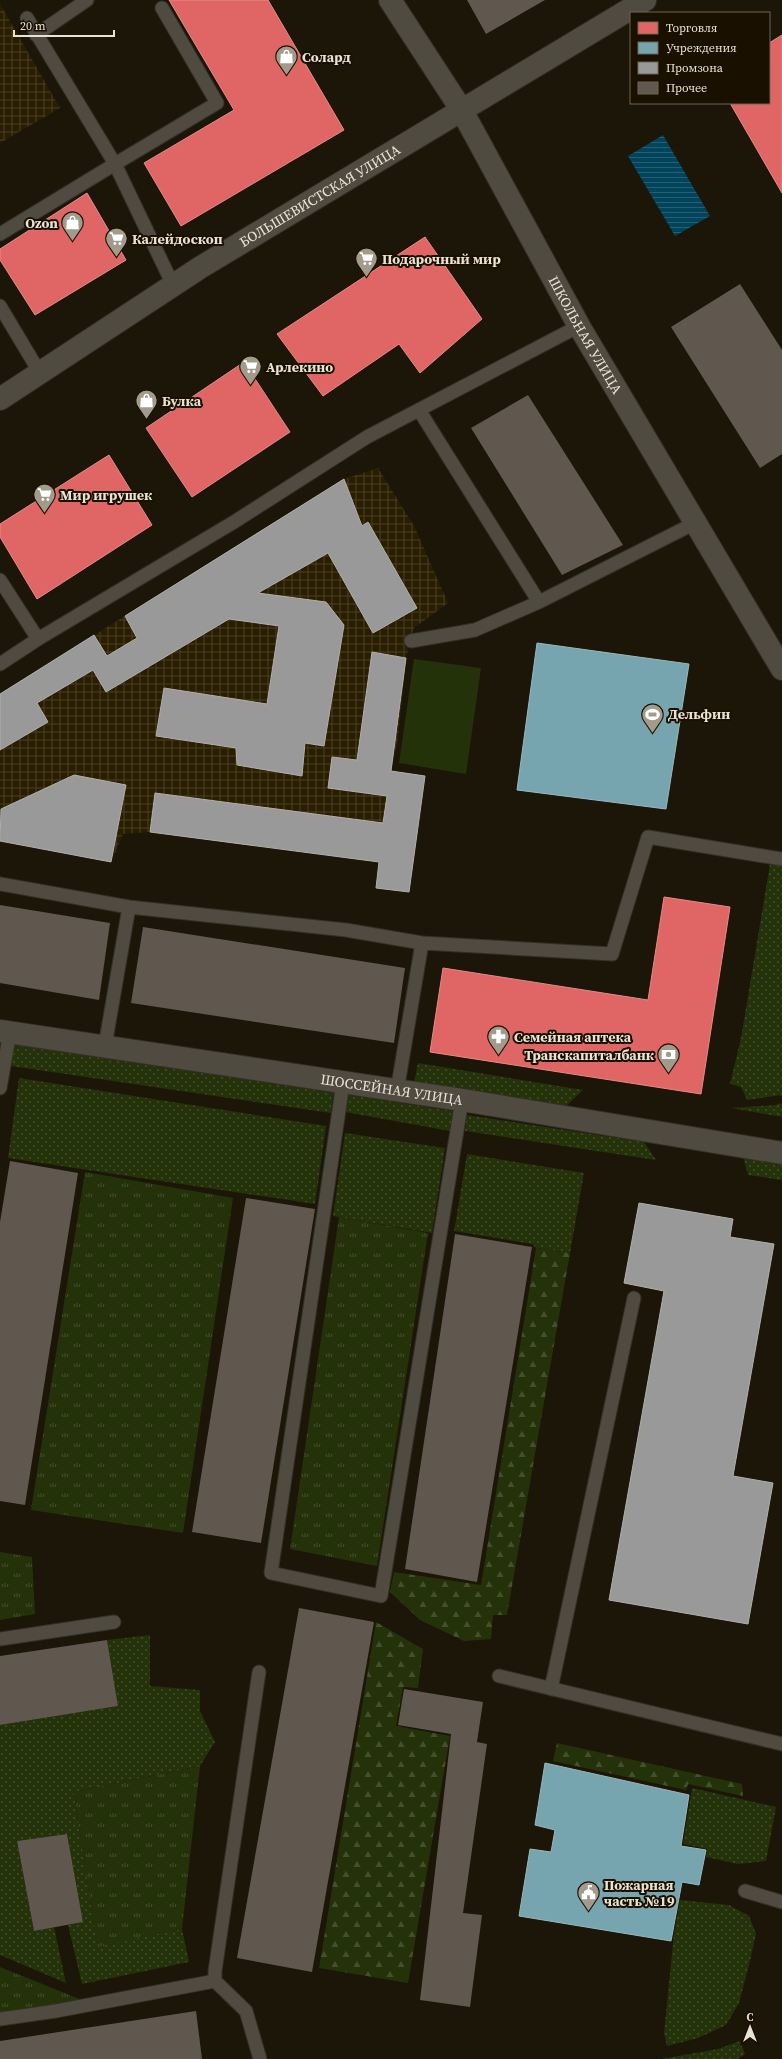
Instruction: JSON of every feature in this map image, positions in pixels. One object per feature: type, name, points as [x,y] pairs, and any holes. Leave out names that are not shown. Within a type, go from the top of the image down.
[{"type":"street","name":"ШКОЛЬНАЯ УЛИЦА","points":[[390,0],[460,109],[579,326],[782,669]]},
{"type":"street","name":"БОЛЬШЕВИСТСКАЯ УЛИЦА","points":[[0,400],[173,285],[460,109],[645,0]]},
{"type":"street","name":"ШОССЕЙНАЯ УЛИЦА","points":[[5,1031],[462,1100],[782,1153]]},
{"type":"lane","points":[[36,35],[78,2]]},
{"type":"lane","points":[[0,234],[217,103],[162,8]]},
{"type":"lane","points":[[26,18],[114,164],[173,285]]},
{"type":"lane","points":[[0,306],[40,374]]},
{"type":"lane","points":[[0,664],[38,639],[234,522],[367,437],[579,326]]},
{"type":"lane","points":[[420,410],[539,602]]},
{"type":"lane","points":[[411,641],[475,630],[539,602],[695,523]]},
{"type":"lane","points":[[0,580],[38,639]]},
{"type":"lane","points":[[0,884],[129,907],[346,930],[422,943],[612,954],[648,837],[782,859]]},
{"type":"lane","points":[[105,1046],[129,907]]},
{"type":"lane","points":[[397,1091],[422,943]]},
{"type":"lane","points":[[0,1088],[5,1031]]},
{"type":"lane","points":[[343,1083],[271,1573],[381,1596],[462,1100]]},
{"type":"lane","points":[[551,1689],[634,1298]]},
{"type":"lane","points":[[0,1639],[114,1622]]},
{"type":"lane","points":[[259,1672],[215,1971],[216,1981],[246,2011],[260,2059]]},
{"type":"lane","points":[[499,1676],[660,1713],[782,1744]]},
{"type":"lane","points":[[745,1891],[782,1902]]},
{"type":"lane","points":[[0,2019],[56,2011],[216,1981]]},
{"type":"shaded area","points":[[0,4],[60,108],[0,143]]},
{"type":"shaded area","points":[[378,468],[414,526],[448,603],[414,628],[406,658],[398,738],[391,771],[425,776],[409,892],[376,888],[379,862],[150,832],[123,834],[111,862],[0,841],[0,694],[344,479]]},
{"type":"green space","points":[[414,659],[481,668],[466,774],[399,763]]},
{"type":"green space","points":[[770,864],[782,866],[782,1095],[747,1100],[741,1087],[730,1084],[741,1038]]},
{"type":"green space","points":[[14,1044],[334,1091],[331,1113],[11,1066]]},
{"type":"green space","points":[[418,1063],[583,1090],[566,1106],[414,1082]]},
{"type":"green space","points":[[19,1078],[326,1126],[315,1204],[8,1158]]},
{"type":"green space","points":[[349,1095],[454,1111],[450,1131],[345,1112]]},
{"type":"green space","points":[[782,1103],[782,1117],[731,1108],[776,1105]]},
{"type":"green space","points":[[467,1115],[644,1142],[656,1160],[465,1131]]},
{"type":"green space","points":[[345,1133],[445,1148],[432,1233],[333,1216]]},
{"type":"green space","points":[[467,1154],[584,1173],[570,1253],[536,1248],[532,1244],[454,1231]]},
{"type":"green space","points":[[743,1157],[782,1163],[782,1180],[748,1175]]},
{"type":"green space","points":[[85,1172],[233,1198],[183,1533],[31,1510]]},
{"type":"green space","points":[[339,1217],[428,1233],[377,1566],[290,1549]]},
{"type":"green space","points":[[536,1248],[570,1253],[507,1615],[493,1615],[491,1639],[464,1641],[420,1620],[390,1592],[394,1572],[481,1585]]},
{"type":"green space","points":[[0,1552],[32,1557],[35,1614],[0,1620]]},
{"type":"green space","points":[[376,1622],[423,1649],[418,1688],[403,1687],[396,1726],[450,1736],[408,1983],[319,1968]]},
{"type":"green space","points":[[150,1635],[150,1686],[200,1690],[200,1711],[215,1742],[200,1766],[74,1792],[97,1946],[182,1929],[189,1962],[82,1984],[68,1925],[83,1922],[67,1834],[17,1841],[34,1931],[54,1927],[66,1983],[0,1955],[0,1725],[118,1706],[107,1640]]},
{"type":"green space","points":[[557,1743],[742,1784],[743,1796],[688,1784],[686,1790],[553,1761]]},
{"type":"green space","points":[[200,1766],[182,1929],[97,1947],[74,1792]]},
{"type":"green space","points":[[692,1788],[776,1807],[766,1861],[738,1864],[706,1857],[707,1849],[683,1844]]},
{"type":"green space","points":[[680,1900],[729,1905],[749,1916],[756,1934],[739,2003],[726,2025],[698,2038],[667,2046],[664,2033],[674,1934]]},
{"type":"green space","points":[[0,1967],[82,2000],[0,2012]]},
{"type":"green space","points":[[740,2041],[745,2054],[737,2059],[661,2059],[718,2049]]},
{"type":"water","points":[[663,135],[710,216],[675,236],[628,156]]},
{"type":"building: Торговля","points":[[169,0],[268,0],[344,130],[181,226],[144,163],[234,110]]},
{"type":"building: Торговля","points":[[782,35],[782,193],[731,104],[770,104],[770,42]]},
{"type":"building: Торговля","points":[[87,193],[126,260],[35,315],[0,260],[0,249]]},
{"type":"building: Торговля","points":[[425,237],[482,319],[420,373],[399,344],[323,396],[277,334]]},
{"type":"building: Торговля","points":[[244,362],[290,432],[192,497],[146,428]]},
{"type":"building: Торговля","points":[[109,455],[152,525],[37,599],[0,537],[0,524]]},
{"type":"building: Торговля","points":[[664,897],[730,907],[701,1094],[430,1052],[443,968],[648,1000]]},
{"type":"building: Учреждения","points":[[537,643],[689,664],[666,809],[517,790]]},
{"type":"building: Учреждения","points":[[545,1763],[689,1795],[681,1846],[706,1850],[699,1885],[682,1882],[671,1941],[519,1916],[530,1849],[551,1852],[555,1830],[535,1825]]},
{"type":"building: Промзона","points":[[344,479],[362,526],[368,522],[417,608],[373,633],[328,553],[258,593],[326,602],[344,625],[324,746],[305,743],[302,776],[237,765],[236,748],[156,736],[164,688],[267,704],[279,626],[229,619],[106,692],[93,670],[37,703],[48,722],[0,750],[0,694],[94,635],[107,656],[137,638],[125,616]]},
{"type":"building: Промзона","points":[[372,652],[406,658],[391,771],[425,776],[409,892],[376,888],[379,862],[150,832],[155,793],[383,823],[387,796],[328,788],[332,757],[357,760]]},
{"type":"building: Промзона","points":[[74,775],[126,785],[111,862],[0,841],[1,809]]},
{"type":"building: Промзона","points":[[639,1203],[733,1219],[730,1237],[774,1244],[733,1476],[773,1483],[748,1624],[609,1600],[664,1291],[624,1283]]},
{"type":"building: Прочее","points":[[467,0],[545,0],[486,34]]},
{"type":"building: Прочее","points":[[740,284],[782,350],[782,454],[760,468],[671,327]]},
{"type":"building: Прочее","points":[[528,395],[623,545],[562,575],[471,428]]},
{"type":"building: Прочее","points":[[0,905],[110,923],[99,1000],[0,983]]},
{"type":"building: Прочее","points":[[143,927],[405,968],[394,1043],[131,1003]]},
{"type":"building: Прочее","points":[[10,1161],[78,1173],[25,1505],[0,1501],[0,1222]]},
{"type":"building: Прочее","points":[[246,1198],[315,1209],[261,1543],[192,1532]]},
{"type":"building: Прочее","points":[[455,1234],[532,1247],[477,1582],[405,1569]]},
{"type":"building: Прочее","points":[[299,1608],[374,1622],[312,1972],[237,1958]]},
{"type":"building: Прочее","points":[[107,1640],[118,1706],[0,1725],[0,1656]]},
{"type":"building: Прочее","points":[[404,1689],[483,1702],[477,1742],[487,1744],[463,1913],[482,1915],[470,2007],[420,2000],[451,1734],[398,1725]]},
{"type":"building: Прочее","points":[[67,1834],[83,1922],[34,1931],[17,1841]]},
{"type":"building: Прочее","points":[[196,2011],[202,2059],[0,2059],[0,2041]]},
{"type":"place","name":"Солард","points":[[287,76]]},
{"type":"place","name":"Ozon","points":[[73,242]]},
{"type":"place","name":"Калейдоскоп","points":[[117,258]]},
{"type":"place","name":"Подарочный мир","points":[[367,278]]},
{"type":"place","name":"Арлекино","points":[[250,386]]},
{"type":"place","name":"Булка","points":[[146,420]]},
{"type":"place","name":"Мир игрушек","points":[[45,514]]},
{"type":"place","name":"Дельфин","points":[[652,734]]},
{"type":"place","name":"Семейная аптека","points":[[499,1056]]},
{"type":"place","name":"Транскапиталбанк","points":[[669,1074]]},
{"type":"place","name":"Пожарная часть №19","points":[[589,1912]]}]
